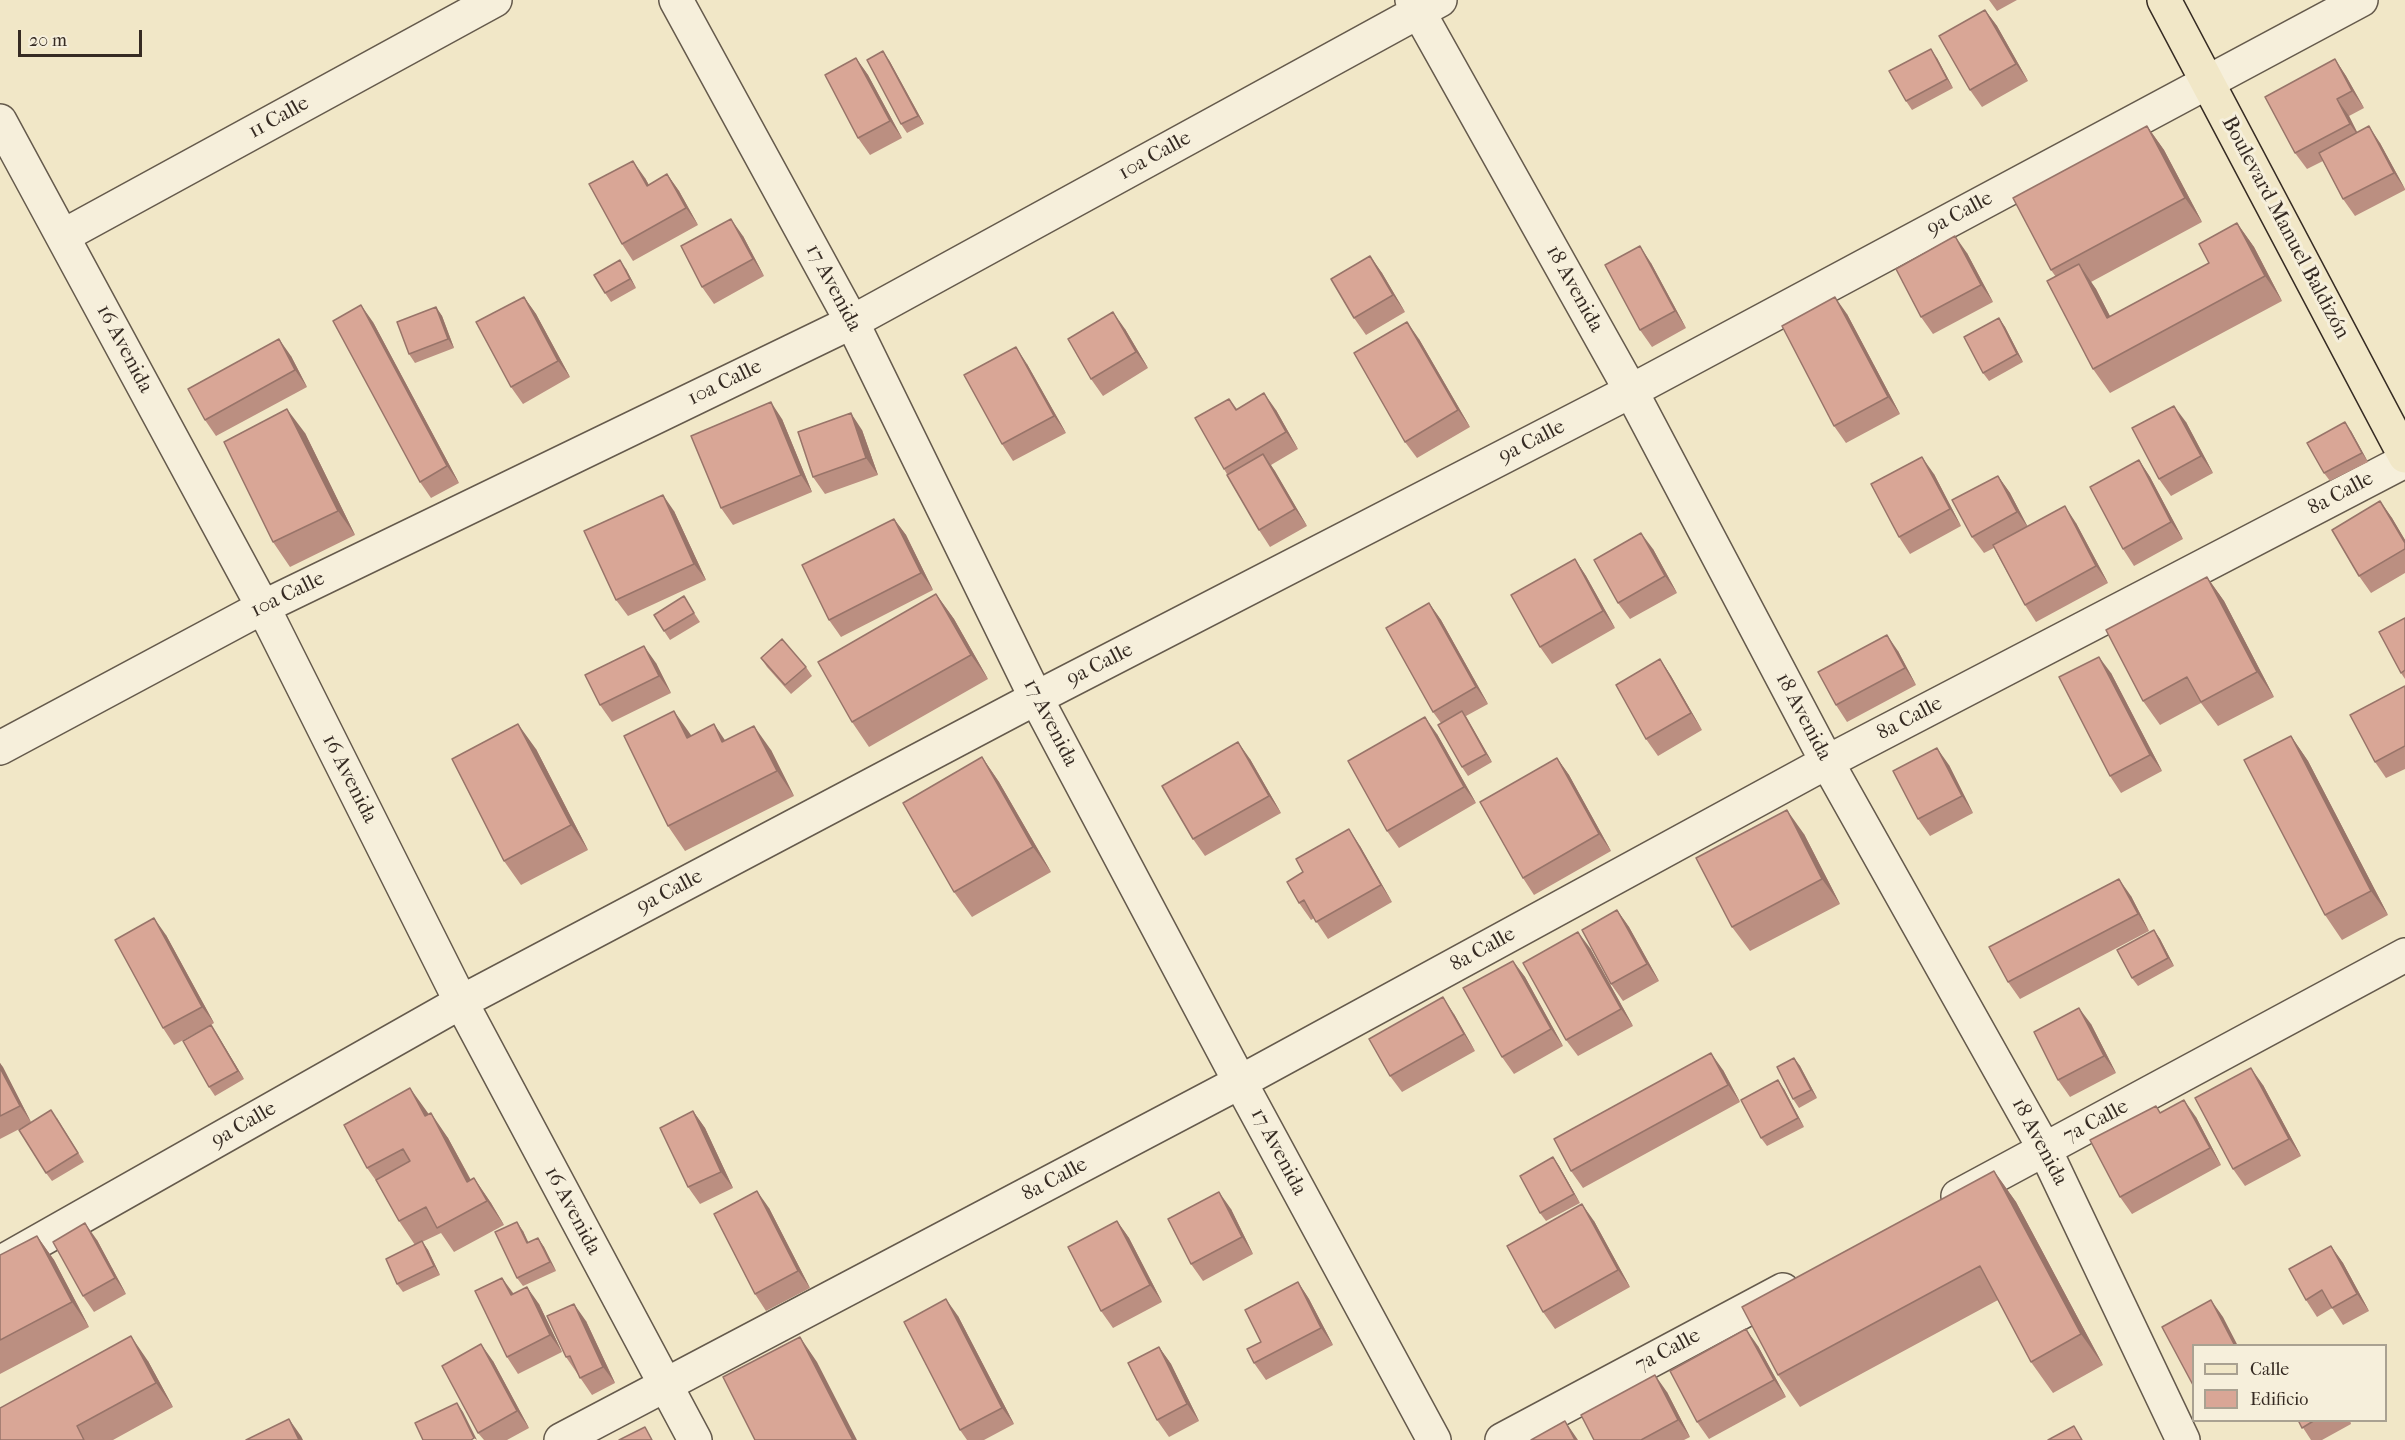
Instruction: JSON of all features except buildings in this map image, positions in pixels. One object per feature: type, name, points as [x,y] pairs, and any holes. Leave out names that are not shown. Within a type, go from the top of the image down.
[{"type":"main road","name":"Boulevard Manuel Baldizón","points":[[2164,0],[2405,456]]},
{"type":"street","name":"11 Calle","points":[[63,236],[495,0]]},
{"type":"street","name":"17 Avenida","points":[[676,0],[852,322],[1036,698],[1240,1083],[1434,1440]]},
{"type":"street","points":[[2207,81],[2361,0]]},
{"type":"street","name":"10a Calle","points":[[0,748],[263,607],[852,322],[1424,4]]},
{"type":"street","name":"18 Avenida","points":[[1424,4],[1827,762],[2045,1150],[2183,1440]]},
{"type":"street","name":"9a Calle","points":[[0,1263],[461,1002],[1036,698],[1630,391],[2207,81]]},
{"type":"street","name":"16 Avenida","points":[[0,121],[263,607],[461,1002],[695,1440]]},
{"type":"street","name":"8a Calle","points":[[561,1440],[1240,1083],[1827,762],[2405,461]]},
{"type":"street","name":"7a Calle","points":[[1930,1211],[2405,955]]},
{"type":"street","name":"7a Calle","points":[[1502,1440],[1805,1278]]}]
